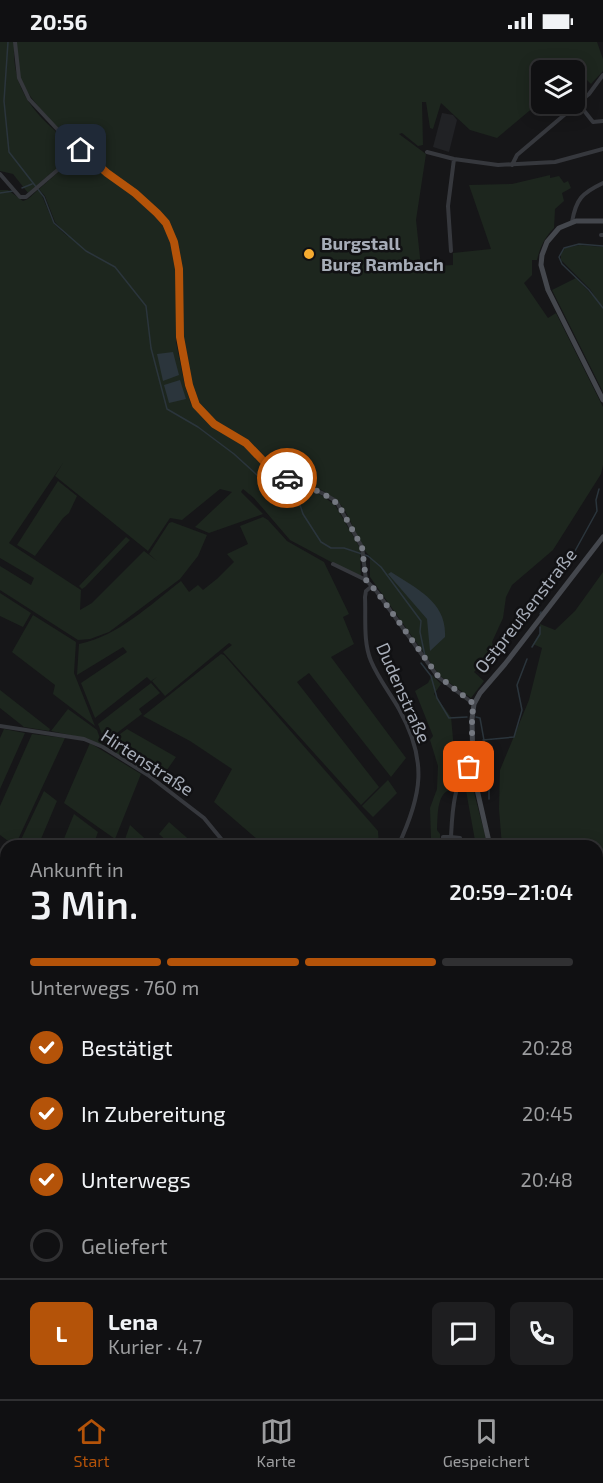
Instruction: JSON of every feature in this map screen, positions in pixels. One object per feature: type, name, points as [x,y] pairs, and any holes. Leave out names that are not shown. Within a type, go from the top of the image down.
[{"type":"main road","points":[[603,221],[572,222],[559,228],[549,238],[542,255],[541,269],[548,290],[603,400]]},
{"type":"main road","name":"Ostpreußenstraße","points":[[474,704],[480,693],[603,537]]},
{"type":"main road","points":[[474,704],[472,766],[489,840]]},
{"type":"street","points":[[15,42],[19,78],[26,94],[50,122],[107,173],[135,193],[162,219],[168,228],[178,256],[181,344],[191,393],[200,411],[214,424],[246,443],[276,472],[336,501],[360,542],[366,580]]},
{"type":"street","points":[[585,97],[594,89],[603,75]]},
{"type":"street","points":[[585,112],[593,122],[603,121]]},
{"type":"street","points":[[512,165],[517,155],[565,114]]},
{"type":"street","points":[[428,152],[454,159],[493,165],[512,165],[561,161],[603,149]]},
{"type":"street","points":[[0,174],[21,197],[27,197],[81,150]]},
{"type":"street","points":[[451,251],[448,206],[454,159]]},
{"type":"street","points":[[572,222],[581,197],[603,183]]},
{"type":"street","points":[[333,564],[366,580],[438,676],[474,704]]},
{"type":"street","name":"Dudenstraße","points":[[372,586],[366,591],[365,597],[366,641],[370,659],[400,711],[413,743],[419,771],[419,784],[412,813],[401,840]]},
{"type":"street","name":"Hirtenstraße","points":[[0,726],[84,739],[103,747],[148,775],[204,818],[222,840]]},
{"type":"street","points":[[451,837],[457,790],[466,770],[472,766]]},
{"type":"street","points":[[443,840],[443,837],[460,838],[460,840]]},
{"type":"shaded area","points":[[0,42],[597,42],[603,59],[603,71],[591,84],[585,78],[585,60],[531,60],[531,109],[497,138],[470,130],[441,103],[433,129],[430,128],[426,102],[422,102],[423,145],[418,146],[402,133],[399,134],[426,154],[416,220],[421,267],[453,265],[453,253],[491,249],[469,185],[512,184],[550,175],[550,178],[559,176],[564,183],[568,181],[571,188],[562,193],[564,201],[555,209],[554,228],[543,242],[537,260],[532,260],[532,275],[524,283],[548,318],[556,313],[603,407],[601,474],[553,550],[512,585],[506,597],[503,618],[492,642],[494,650],[474,672],[484,681],[471,698],[440,676],[370,577],[370,556],[361,545],[341,504],[322,490],[274,468],[241,437],[209,417],[196,402],[183,354],[179,250],[170,225],[158,209],[98,164],[48,118],[21,81],[14,46],[18,79],[31,106],[78,150],[28,193],[13,174],[0,171]]},
{"type":"shaded area","points":[[442,113],[453,115],[457,120],[449,152],[433,147]]},
{"type":"shaded area","points":[[80,153],[130,192],[163,223],[174,249],[177,288],[176,342],[191,404],[211,424],[240,442],[267,469],[279,477],[321,495],[335,505],[360,548],[360,553],[350,550],[360,554],[361,578],[290,540],[254,498],[243,489],[241,492],[263,514],[209,533],[195,527],[232,492],[220,489],[182,520],[170,518],[148,551],[55,476],[63,463],[9,543],[81,590],[80,610],[92,603],[144,551],[157,561],[149,554],[169,523],[172,522],[207,535],[198,556],[180,579],[109,632],[90,639],[78,640],[0,590],[0,566],[31,585],[34,578],[0,558],[0,190],[8,190],[23,201]],"holes":[[[39,189],[45,196],[55,222],[68,237],[54,224]]]},
{"type":"shaded area","points":[[580,245],[603,247],[603,392],[552,290],[576,278],[597,300],[590,289],[561,260],[561,254],[565,248]]},
{"type":"shaded area","points":[[173,352],[179,375],[163,381],[157,354]]},
{"type":"shaded area","points":[[180,380],[186,399],[169,403],[164,385]]},
{"type":"shaded area","points":[[58,481],[77,496],[69,513],[35,556],[17,545]]},
{"type":"shaded area","points":[[263,517],[287,541],[324,562],[349,614],[343,617],[354,644],[331,657],[406,758],[391,777],[309,673],[297,682],[379,787],[361,805],[223,652],[232,645],[229,643],[165,696],[152,681],[157,677],[151,681],[147,677],[95,718],[81,683],[127,652],[123,647],[77,675],[79,644],[120,627],[181,581],[189,592],[198,585],[203,590],[234,562],[227,554],[248,544],[240,526]]},
{"type":"shaded area","points":[[126,537],[130,540],[82,589],[79,586]]},
{"type":"shaded area","points":[[391,572],[420,591],[441,614],[445,637],[430,651],[427,619],[388,574]]},
{"type":"shaded area","points":[[603,572],[603,840],[502,840],[499,809],[500,770],[529,700],[542,648],[533,644],[540,632],[540,624],[555,630],[575,611]]},
{"type":"shaded area","points":[[0,593],[31,613],[23,627],[0,616]]},
{"type":"shaded area","points":[[33,615],[76,642],[74,673],[95,726],[53,694],[55,685],[12,652]]},
{"type":"shaded area","points":[[221,654],[224,655],[378,831],[379,840],[258,840],[214,802],[232,769],[190,741],[143,716]]},
{"type":"shaded area","points":[[432,675],[441,684],[434,694],[451,717],[454,750],[463,770],[455,789],[444,793],[439,804],[437,830],[440,840],[430,840],[430,808],[437,789],[438,766],[430,740],[433,736],[415,691],[428,683]]},
{"type":"shaded area","points":[[151,683],[160,693],[139,709],[142,714],[105,742],[98,724]]},
{"type":"shaded area","points":[[0,690],[50,729],[49,731],[24,727],[0,708]]},
{"type":"shaded area","points":[[68,709],[97,730],[102,744],[51,731]]},
{"type":"shaded area","points":[[4,729],[25,733],[0,789],[0,738]]},
{"type":"shaded area","points":[[127,729],[176,757],[167,770],[143,755],[138,763],[148,769],[146,773],[105,748],[105,745]]},
{"type":"shaded area","points":[[32,734],[65,738],[18,840],[7,840],[0,835],[0,806]]},
{"type":"shaded area","points":[[90,743],[141,774],[115,839],[64,803]]},
{"type":"shaded area","points":[[388,780],[397,793],[373,817],[362,806]]},
{"type":"shaded area","points":[[465,785],[472,785],[486,840],[475,840]]},
{"type":"shaded area","points":[[44,791],[57,801],[41,840],[21,840]]},
{"type":"shaded area","points":[[74,814],[98,832],[95,840],[63,840]]},
{"type":"shaded area","points":[[169,822],[189,840],[166,840],[159,834]]},
{"type":"shaded area","points":[[130,825],[146,840],[125,840]]},
{"type":"waterway","points":[[8,42],[4,101],[9,152],[44,197],[54,223],[86,251],[115,267],[146,306],[151,348],[167,409],[198,427],[234,454],[280,496],[299,502],[303,514],[321,542],[331,548],[344,548],[368,556],[381,567],[421,621],[420,632],[425,656]]},
{"type":"waterway","points":[[22,188],[32,184]]},
{"type":"waterway","points":[[0,193],[13,191]]},
{"type":"waterway","points":[[603,246],[579,244],[564,248],[559,257],[562,264],[589,290],[603,308]]},
{"type":"waterway","points":[[575,551],[597,511],[596,500],[599,489]]},
{"type":"waterway","points":[[532,647],[540,634],[540,627]]},
{"type":"waterway","points":[[483,740],[514,737],[522,710],[517,685],[527,659]]},
{"type":"waterway","points":[[421,663],[431,676],[437,698],[449,718],[467,717]]},
{"type":"waterway","points":[[476,717],[480,718],[489,768],[489,799]]},
{"type":"way so far","points":[[287,478],[332,498],[338,504],[362,547],[366,580],[441,680],[474,704],[472,766],[469,767]]},
{"type":"place","name":"Burgstall Burg Rambach","points":[[309,254]]},
{"type":"route","points":[[81,150],[107,173],[125,184],[166,223],[178,256],[180,337],[189,385],[196,405],[204,416],[246,443],[270,468],[287,478]]}]
